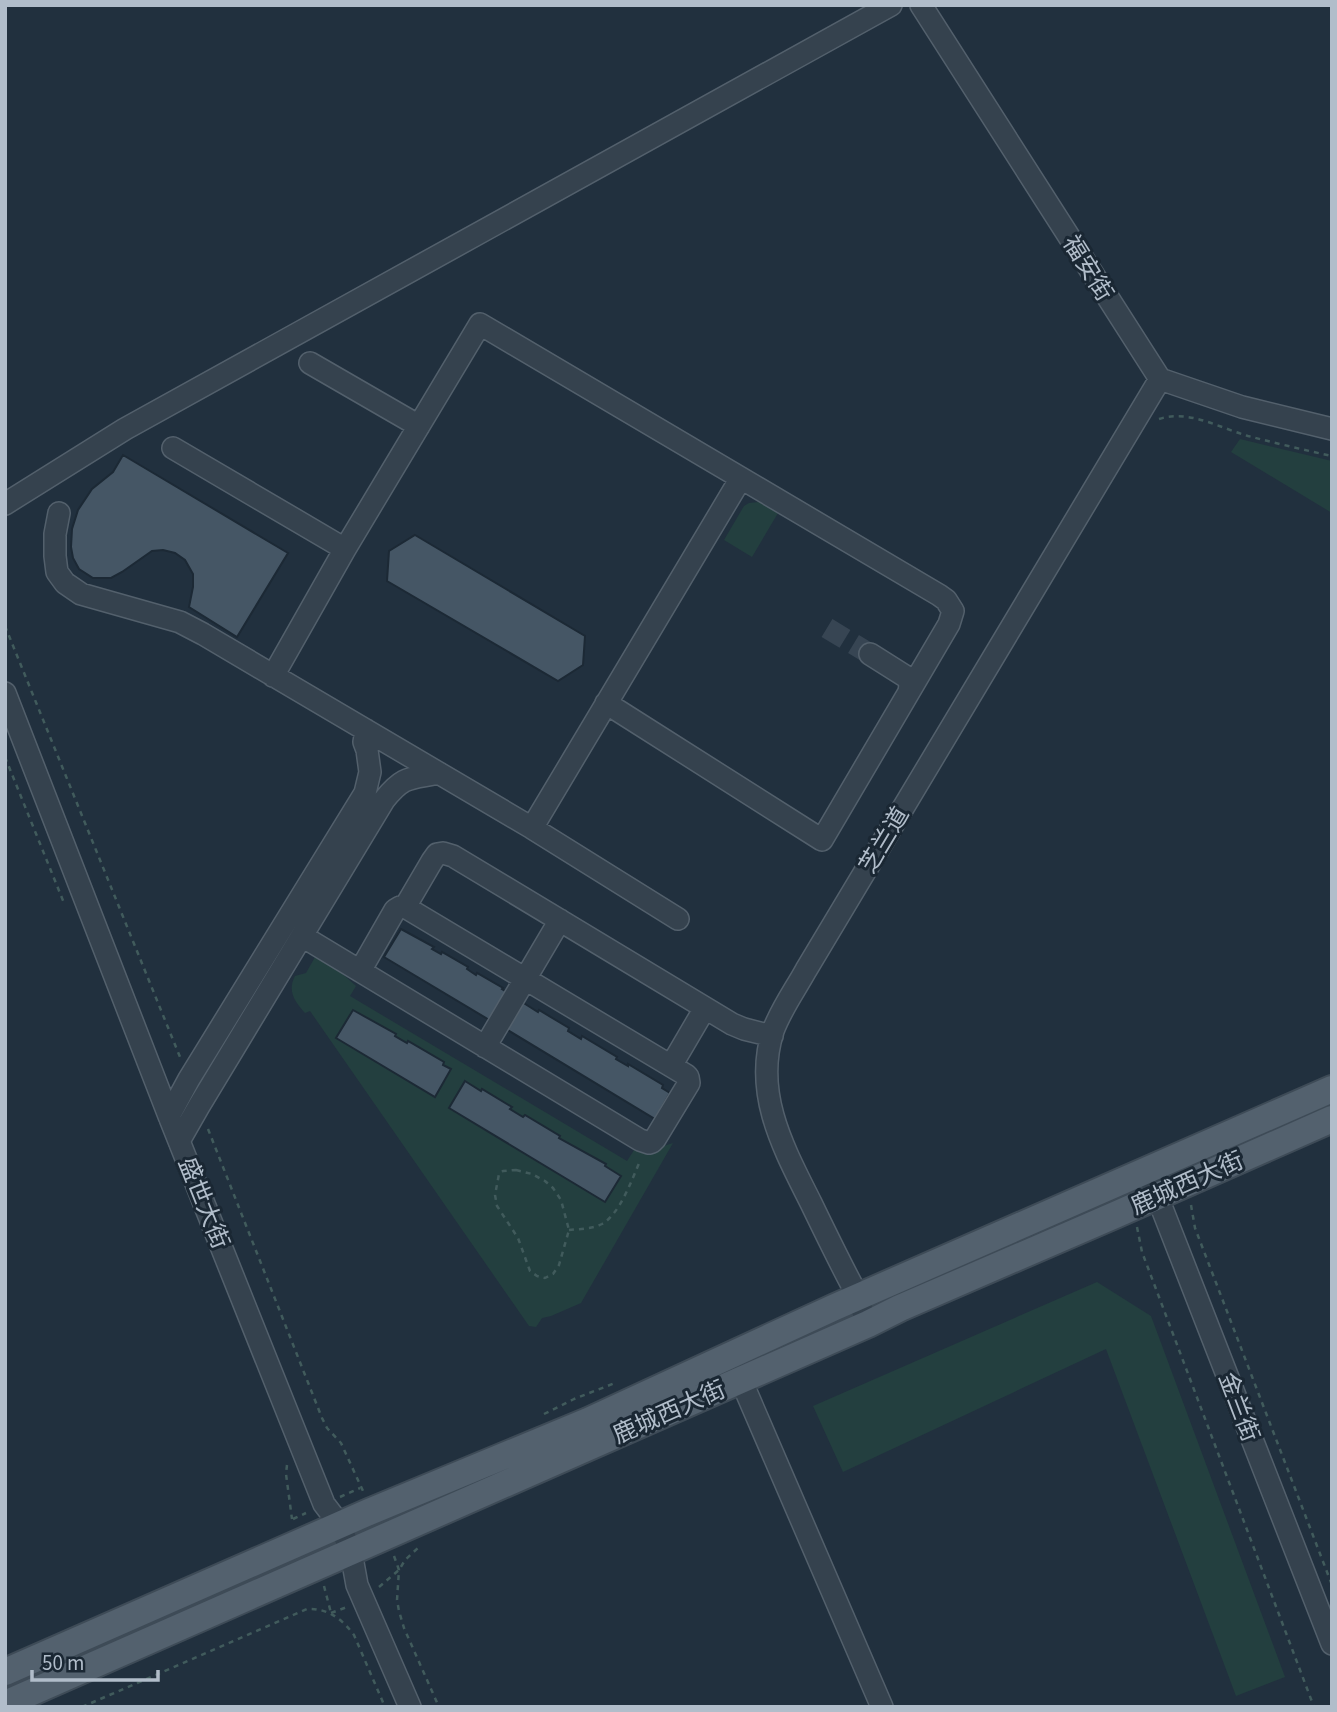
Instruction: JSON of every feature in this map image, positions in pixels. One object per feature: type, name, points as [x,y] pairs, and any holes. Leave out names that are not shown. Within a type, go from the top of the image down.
[{"type":"main road","name":"鹿城西大街","points":[[5,1672],[340,1525],[588,1421],[858,1298],[1332,1089]]},
{"type":"main road","name":"鹿城西大街","points":[[5,1704],[1332,1119]]},
{"type":"street","points":[[5,504],[125,429],[891,5]]},
{"type":"street","name":"福安街","points":[[920,5],[1160,379]]},
{"type":"street","points":[[274,676],[345,549],[480,324],[939,595],[953,611],[949,624],[822,840],[606,703]]},
{"type":"street","points":[[310,363],[419,426]]},
{"type":"street","points":[[1160,379],[1242,407],[1332,429]]},
{"type":"street","name":"芝兰道","points":[[868,1324],[858,1298],[781,1143],[766,1084],[772,1036],[782,1012],[806,970],[1160,379]]},
{"type":"street","points":[[173,448],[345,549]]},
{"type":"street","points":[[532,828],[741,478]]},
{"type":"street","points":[[59,513],[55,534],[57,572],[65,583],[81,594],[180,622],[203,634],[532,828],[678,919]]},
{"type":"street","points":[[870,654],[908,678],[909,692]]},
{"type":"street","name":"盛世大街","points":[[5,693],[169,1116],[324,1504],[340,1525],[351,1552],[357,1586],[410,1707]]},
{"type":"street","points":[[169,1116],[365,793],[370,772],[363,742],[366,730]]},
{"type":"street","points":[[179,1141],[384,800],[402,780],[439,774]]},
{"type":"street","points":[[405,907],[437,854],[453,856],[732,1024],[772,1036]]},
{"type":"street","points":[[302,936],[640,1140],[649,1143],[655,1139],[689,1083],[686,1075],[405,907],[395,910],[360,971]]},
{"type":"street","points":[[485,1046],[560,920]]},
{"type":"street","points":[[671,1066],[705,1008]]},
{"type":"street","name":"金兰街","points":[[1147,1170],[1332,1644]]},
{"type":"street","points":[[741,1380],[883,1707]]},
{"type":"path","points":[[1154,422],[1170,416],[1184,416],[1249,436],[1332,456]]},
{"type":"path","points":[[569,1230],[599,1226],[609,1220],[622,1200],[649,1143]]},
{"type":"path","points":[[516,1170],[532,1174],[549,1184],[561,1200],[569,1230],[554,1274],[545,1278],[530,1271],[518,1238],[495,1201],[499,1174],[516,1170]]},
{"type":"path","points":[[1185,1185],[1195,1228],[1332,1585]]},
{"type":"path","points":[[1133,1208],[1142,1252],[1314,1707]]},
{"type":"path","points":[[399,1570],[399,1611],[439,1707]]},
{"type":"path","points":[[82,1707],[307,1609],[323,1610],[331,1614],[341,1620],[354,1635],[385,1707]]},
{"type":"green space","points":[[1240,439],[1332,461],[1332,513],[1231,452]]},
{"type":"green space","points":[[759,502],[778,513],[752,557],[724,540],[744,506]]},
{"type":"green space","points":[[318,952],[356,986],[350,996],[627,1161],[636,1147],[661,1147],[673,1143],[581,1303],[542,1318],[536,1327],[529,1326],[310,1011],[305,1013],[295,1000],[292,987],[295,976],[306,973]]},
{"type":"green space","points":[[1097,1282],[1151,1316],[1285,1677],[1236,1696],[1106,1349],[843,1472],[813,1406]]},
{"type":"building","points":[[123,455],[288,553],[237,637],[189,607],[193,574],[185,560],[175,553],[152,551],[111,578],[93,578],[79,569],[71,547],[72,529],[78,510],[92,489],[113,472]]},
{"type":"building","points":[[415,535],[585,636],[583,665],[558,681],[387,581],[389,551]]},
{"type":"building","points":[[401,929],[508,993],[491,1021],[384,957]]},
{"type":"building","points":[[522,1002],[663,1085],[662,1088],[670,1093],[655,1119],[506,1029]]},
{"type":"building","points":[[353,1010],[444,1062],[443,1065],[451,1069],[435,1097],[336,1038]]},
{"type":"building","points":[[465,1081],[606,1164],[605,1166],[621,1176],[605,1202],[449,1108]]},
{"type":"tunnel","points":[[827,628],[870,654]]}]
